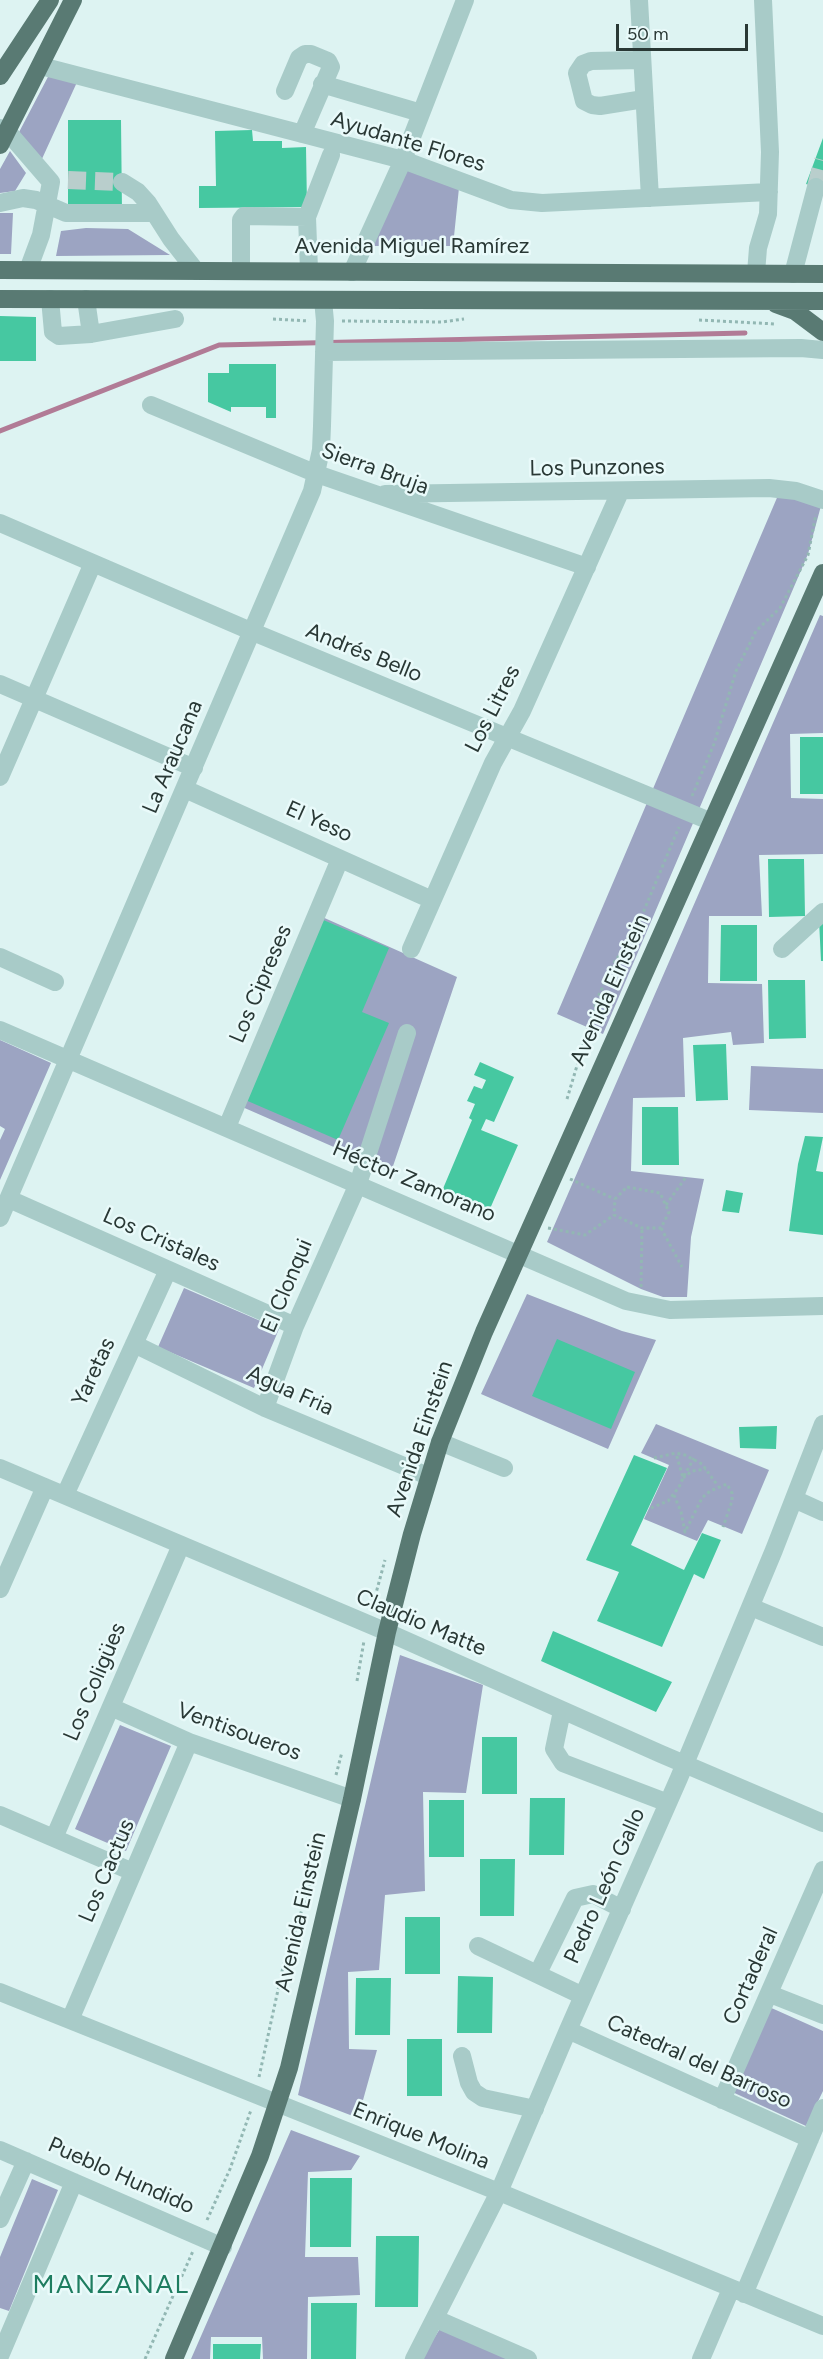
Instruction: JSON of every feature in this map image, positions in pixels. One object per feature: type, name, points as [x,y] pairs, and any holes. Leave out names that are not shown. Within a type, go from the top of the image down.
[{"type":"main road","points":[[0,76],[50,0]]},
{"type":"main road","points":[[2,134],[41,66],[73,0]]},
{"type":"main road","name":"Avenida Miguel Ramírez","points":[[0,270],[823,274]]},
{"type":"main road","points":[[0,299],[823,301]]},
{"type":"main road","points":[[766,301],[795,311],[823,332]]},
{"type":"main road","name":"Avenida Einstein","points":[[174,2359],[223,2247],[278,2105],[298,2031],[352,1799],[387,1632],[428,1476],[440,1442],[484,1332],[519,1253],[712,822],[818,597],[823,573]]},
{"type":"street","points":[[352,272],[402,160],[465,0]]},
{"type":"street","points":[[639,0],[651,198]]},
{"type":"street","points":[[756,273],[758,248],[768,214],[769,192],[770,152],[763,0]]},
{"type":"street","points":[[285,91],[299,58],[305,54],[311,54],[328,62],[331,67],[302,134]]},
{"type":"street","points":[[642,60],[591,62],[583,64],[577,73],[584,101],[592,105],[600,106],[644,99]]},
{"type":"street","name":"Ayudante Flores","points":[[41,66],[402,160],[511,200],[542,203],[769,192]]},
{"type":"street","points":[[322,84],[421,113]]},
{"type":"street","points":[[2,134],[59,181],[47,205],[28,270]]},
{"type":"street","points":[[309,270],[308,217],[331,155]]},
{"type":"street","points":[[122,182],[138,192],[196,271]]},
{"type":"street","points":[[793,274],[816,187]]},
{"type":"street","points":[[0,203],[23,198],[36,200],[66,213],[154,213]]},
{"type":"street","points":[[241,271],[241,220],[244,216],[308,217]]},
{"type":"street","points":[[50,299],[53,332],[59,336],[91,334],[175,319]]},
{"type":"street","points":[[86,299],[91,334]]},
{"type":"street","name":"La Araucana","points":[[0,1218],[305,510],[317,474],[322,426],[325,331],[323,300]]},
{"type":"street","points":[[324,352],[789,348],[823,350]]},
{"type":"street","name":"Sierra Bruja","points":[[151,405],[317,474],[587,567]]},
{"type":"street","name":"Los Punzones","points":[[371,494],[770,488],[796,491],[823,500]]},
{"type":"street","name":"Los Litres","points":[[411,949],[493,762],[522,711],[620,492]]},
{"type":"street","name":"Andrés Bello","points":[[0,523],[253,632],[712,822]]},
{"type":"street","points":[[0,777],[93,563]]},
{"type":"street","points":[[0,684],[194,768]]},
{"type":"street","name":"El Yeso","points":[[185,789],[432,900]]},
{"type":"street","name":"Los Cipreses","points":[[226,1127],[340,859]]},
{"type":"street","points":[[782,949],[823,912]]},
{"type":"street","points":[[0,957],[55,982]]},
{"type":"street","name":"Héctor Zamorano","points":[[0,1030],[627,1301],[647,1306],[698,1310],[823,1306]]},
{"type":"street","name":"El Clonqui","points":[[265,1408],[295,1326],[357,1184],[407,1033]]},
{"type":"street","name":"Los Cristales","points":[[9,1199],[295,1326]]},
{"type":"street","name":"Yaretas","points":[[65,1495],[168,1270]]},
{"type":"street","name":"Agua Fria","points":[[134,1344],[265,1408],[428,1476]]},
{"type":"street","name":"Pedro León Gallo","points":[[414,2359],[499,2192],[751,1607],[823,1424]]},
{"type":"street","points":[[440,1442],[504,1468]]},
{"type":"street","name":"Claudio Matte","points":[[0,1468],[387,1632],[562,1711],[823,1823]]},
{"type":"street","points":[[0,1590],[45,1487]]},
{"type":"street","points":[[794,1499],[823,1512]]},
{"type":"street","name":"Los Coligües","points":[[54,1838],[181,1545]]},
{"type":"street","points":[[751,1607],[823,1637]]},
{"type":"street","name":"Ventisoueros","points":[[111,1707],[189,1742],[352,1799]]},
{"type":"street","points":[[562,1711],[554,1749],[563,1763],[668,1803]]},
{"type":"street","name":"Los Cactus","points":[[70,2020],[189,1742]]},
{"type":"street","points":[[0,1815],[133,1872]]},
{"type":"street","name":"Cortaderal","points":[[722,2100],[823,1870]]},
{"type":"street","points":[[538,1973],[575,1898],[593,1894],[622,1909]]},
{"type":"street","points":[[478,1946],[583,1996]]},
{"type":"street","name":"Enrique Molina","points":[[0,1992],[499,2192],[823,2326]]},
{"type":"street","points":[[770,1994],[823,2015]]},
{"type":"street","name":"Catedral del Barroso","points":[[568,2030],[810,2139]]},
{"type":"street","points":[[462,2056],[469,2083],[474,2092],[483,2098],[535,2109]]},
{"type":"street","points":[[701,2359],[738,2291],[823,2108]]},
{"type":"street","name":"Pueblo Hundido","points":[[0,2150],[223,2247]]},
{"type":"street","points":[[0,2219],[26,2161]]},
{"type":"street","points":[[0,2356],[6,2325],[74,2182]]},
{"type":"street","points":[[436,2319],[524,2358]]},
{"type":"path","points":[[555,1173],[615,1199]]},
{"type":"path","points":[[666,1205],[686,1177]]},
{"type":"path","points":[[615,1215],[615,1199],[627,1187],[660,1193],[669,1212],[661,1228]]},
{"type":"path","points":[[532,1224],[585,1235],[615,1215]]},
{"type":"path","points":[[615,1215],[642,1228],[661,1228]]},
{"type":"path","points":[[642,1228],[641,1289],[647,1306]]},
{"type":"path","points":[[661,1228],[682,1267]]},
{"type":"path","points":[[654,1458],[676,1453],[694,1458],[707,1469],[718,1486]]},
{"type":"path","points":[[676,1453],[683,1478]]},
{"type":"path","points":[[651,1508],[674,1496],[694,1458]]},
{"type":"path","points":[[683,1478],[692,1471],[707,1469]]},
{"type":"path","points":[[674,1496],[681,1512],[685,1532],[702,1498],[718,1486],[727,1484],[732,1493],[730,1508],[723,1527]]},
{"type":"shaded area","points":[[50,73],[78,80],[41,161],[17,136]]},
{"type":"shaded area","points":[[10,151],[26,173],[15,191],[0,193],[0,169]]},
{"type":"shaded area","points":[[412,157],[460,178],[453,246],[370,246]]},
{"type":"shaded area","points":[[0,213],[13,213],[11,254],[0,254]]},
{"type":"shaded area","points":[[86,228],[128,229],[170,255],[56,256],[61,231]]},
{"type":"shaded area","points":[[779,493],[822,502],[808,554],[603,1034],[557,1014]]},
{"type":"shaded area","points":[[820,615],[823,616],[823,733],[790,734],[791,798],[823,799],[823,854],[759,855],[762,916],[709,916],[708,983],[762,984],[764,1043],[733,1045],[731,1032],[683,1038],[685,1097],[633,1098],[631,1171],[704,1179],[691,1237],[687,1297],[663,1297],[641,1289],[547,1242]]},
{"type":"shaded area","points":[[320,916],[457,977],[391,1172],[240,1106]]},
{"type":"shaded area","points":[[0,1040],[51,1063],[0,1180],[0,1140],[5,1129],[0,1126]]},
{"type":"shaded area","points":[[751,1066],[823,1069],[823,1113],[749,1110]]},
{"type":"shaded area","points":[[184,1288],[279,1329],[254,1388],[158,1347]]},
{"type":"shaded area","points":[[527,1294],[622,1331],[656,1340],[608,1449],[481,1394]]},
{"type":"shaded area","points":[[656,1424],[769,1470],[742,1534],[708,1520],[697,1541],[644,1519],[669,1465],[641,1453]]},
{"type":"shaded area","points":[[400,1655],[483,1685],[466,1793],[423,1792],[425,1891],[385,1895],[379,1970],[348,1972],[349,2049],[377,2050],[358,2118],[298,2095]]},
{"type":"shaded area","points":[[120,1725],[171,1746],[126,1851],[75,1829]]},
{"type":"shaded area","points":[[767,2006],[823,2031],[823,2091],[806,2126],[728,2090]]},
{"type":"shaded area","points":[[291,2130],[360,2156],[351,2170],[308,2172],[305,2257],[358,2257],[360,2295],[308,2297],[307,2359],[263,2359],[262,2337],[211,2337],[210,2359],[191,2359]]},
{"type":"shaded area","points":[[32,2179],[58,2190],[9,2311],[0,2308],[0,2257]]},
{"type":"shaded area","points":[[441,2327],[515,2359],[421,2359]]},
{"type":"building","points":[[68,120],[121,120],[122,212],[68,212]]},
{"type":"building","points":[[252,130],[253,141],[282,141],[282,148],[306,147],[307,207],[199,208],[199,186],[216,186],[215,131]]},
{"type":"building","points":[[823,138],[823,189],[806,184]]},
{"type":"building","points":[[0,316],[36,317],[36,361],[0,361]]},
{"type":"building","points":[[229,364],[276,364],[276,418],[266,418],[266,407],[231,407],[231,412],[208,402],[208,373],[229,373]]},
{"type":"building","points":[[800,737],[823,737],[823,794],[800,794]]},
{"type":"building","points":[[768,859],[804,859],[805,916],[769,917]]},
{"type":"building","points":[[321,919],[389,948],[362,1012],[389,1023],[338,1140],[243,1099]]},
{"type":"building","points":[[819,920],[823,920],[823,961],[821,961]]},
{"type":"building","points":[[721,925],[757,925],[757,981],[720,981]]},
{"type":"building","points":[[768,980],[805,980],[806,1038],[769,1039]]},
{"type":"building","points":[[726,1044],[728,1100],[696,1101],[693,1045]]},
{"type":"building","points":[[480,1062],[514,1077],[494,1122],[486,1119],[481,1130],[518,1145],[489,1211],[442,1191],[472,1120],[469,1118],[475,1104],[467,1101],[474,1086],[482,1089],[486,1080],[474,1075]]},
{"type":"building","points":[[642,1107],[678,1107],[679,1165],[642,1165]]},
{"type":"building","points":[[805,1136],[823,1137],[816,1171],[823,1172],[823,1235],[789,1231],[798,1164]]},
{"type":"building","points":[[726,1190],[743,1193],[739,1213],[722,1211]]},
{"type":"building","points":[[557,1339],[635,1372],[611,1429],[532,1396]]},
{"type":"building","points":[[777,1426],[776,1449],[740,1448],[739,1427]]},
{"type":"building","points":[[634,1455],[667,1468],[631,1545],[684,1570],[702,1533],[721,1540],[704,1579],[694,1574],[662,1647],[597,1621],[619,1572],[586,1560]]},
{"type":"building","points":[[553,1631],[672,1682],[656,1712],[541,1661]]},
{"type":"building","points":[[482,1737],[517,1737],[517,1794],[482,1794]]},
{"type":"building","points":[[530,1798],[565,1798],[564,1855],[529,1855]]},
{"type":"building","points":[[429,1800],[464,1800],[464,1857],[429,1857]]},
{"type":"building","points":[[480,1859],[515,1859],[514,1916],[480,1916]]},
{"type":"building","points":[[405,1917],[440,1917],[440,1974],[405,1974]]},
{"type":"building","points":[[458,1976],[493,1977],[492,2033],[457,2033]]},
{"type":"building","points":[[356,1978],[391,1978],[390,2035],[355,2035]]},
{"type":"building","points":[[407,2039],[442,2039],[442,2096],[407,2096]]},
{"type":"building","points":[[310,2178],[352,2178],[351,2247],[310,2247]]},
{"type":"building","points":[[376,2236],[419,2236],[418,2307],[375,2307]]},
{"type":"building","points":[[311,2303],[357,2303],[356,2359],[311,2359]]},
{"type":"building","points":[[213,2344],[261,2344],[260,2359],[213,2359]]},
{"type":"waterway","points":[[0,431],[219,345],[745,333]]},
{"type":"tunnel","points":[[816,187],[823,160]]},
{"type":"tunnel","points":[[68,180],[122,182]]},
{"type":"district","name":"MANZANAL","points":[[111,2285]]}]
